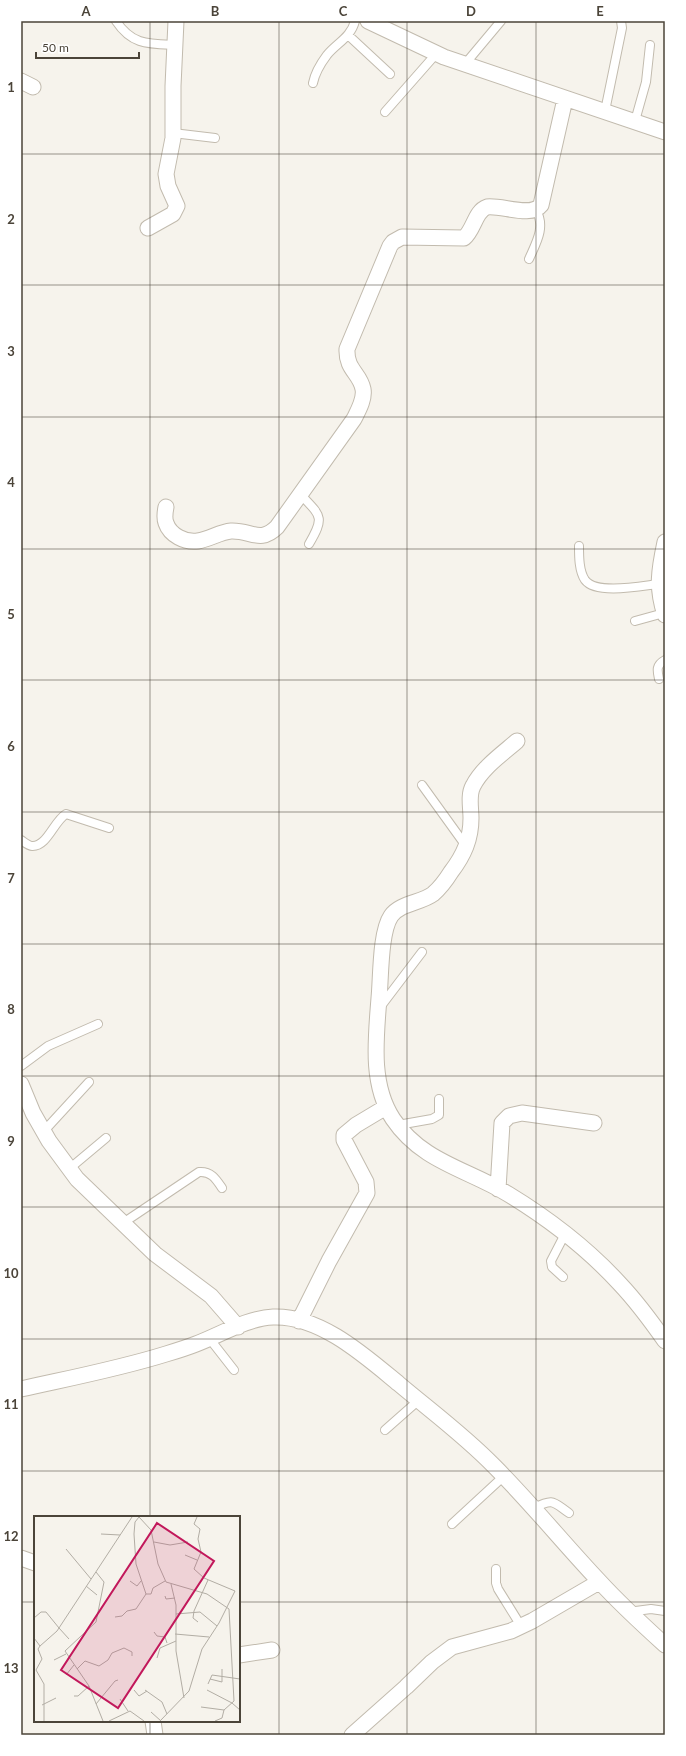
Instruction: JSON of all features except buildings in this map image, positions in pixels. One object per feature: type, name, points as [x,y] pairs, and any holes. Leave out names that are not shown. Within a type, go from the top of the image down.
[{"type":"street","points":[[148,228],[173,214],[177,206],[168,186],[166,174],[173,133],[174,45],[176,21]]},
{"type":"street","points":[[368,21],[436,54],[665,132]]},
{"type":"street","points":[[166,507],[166,524],[171,532],[188,541],[197,541],[232,531],[255,536],[264,536],[278,527],[354,419],[361,403],[363,390],[359,380],[347,362],[347,349],[386,255],[393,242],[402,237],[412,236],[457,239],[464,238],[469,234],[480,212],[487,207],[530,211],[536,210],[541,205],[565,99]]},
{"type":"street","points":[[665,542],[658,584],[665,614]]},
{"type":"street","points":[[517,741],[484,771],[471,788],[471,832],[467,847],[461,859],[440,887],[432,894],[398,909],[392,915],[385,936],[374,1051],[378,1078],[386,1107],[409,1138],[432,1157],[498,1189],[580,1245],[620,1284],[665,1340]]},
{"type":"street","points":[[23,1094],[44,1131],[77,1179],[156,1254],[205,1291],[238,1327]]},
{"type":"street","points":[[299,1321],[329,1261],[367,1193],[366,1182],[344,1140],[344,1135],[356,1125],[386,1107]]},
{"type":"street","points":[[498,1189],[502,1123],[509,1116],[522,1113],[594,1123]]},
{"type":"street","points":[[21,1389],[117,1368],[165,1355],[258,1320],[272,1317],[286,1318],[311,1324],[343,1341],[368,1359],[448,1424],[504,1476],[628,1612],[665,1645]]},
{"type":"street","points":[[21,1558],[34,1563]]},
{"type":"street","points":[[352,1735],[432,1662],[452,1647],[493,1636],[522,1626],[600,1582]]},
{"type":"street","points":[[240,1655],[272,1650]]},
{"type":"street","points":[[153,1722],[156,1735]]},
{"type":"lane","points":[[116,21],[129,36],[138,41],[149,44],[174,45]]},
{"type":"lane","points":[[313,83],[315,75],[328,54],[348,35],[353,28],[355,21]]},
{"type":"lane","points":[[465,64],[502,21]]},
{"type":"lane","points":[[605,111],[622,28],[621,21]]},
{"type":"lane","points":[[348,35],[390,74]]},
{"type":"lane","points":[[635,122],[646,82],[650,46]]},
{"type":"lane","points":[[385,112],[436,54]]},
{"type":"lane","points":[[173,133],[215,138]]},
{"type":"lane","points":[[529,259],[541,230],[540,217],[536,210]]},
{"type":"lane","points":[[301,495],[317,512],[320,518],[319,526],[309,544]]},
{"type":"lane","points":[[579,546],[581,570],[585,580],[591,585],[600,589],[658,584]]},
{"type":"lane","points":[[635,621],[665,614]]},
{"type":"lane","points":[[659,679],[657,668],[659,664],[665,660]]},
{"type":"lane","points":[[422,785],[467,847]]},
{"type":"lane","points":[[21,840],[31,846],[38,846],[47,838],[59,818],[66,814],[109,828]]},
{"type":"lane","points":[[378,1010],[422,952]]},
{"type":"lane","points":[[21,1066],[48,1046],[98,1024]]},
{"type":"lane","points":[[44,1131],[89,1082]]},
{"type":"lane","points":[[398,1125],[432,1119],[439,1115],[439,1099]]},
{"type":"lane","points":[[69,1169],[106,1138]]},
{"type":"lane","points":[[123,1223],[200,1172],[206,1171],[214,1177],[222,1188]]},
{"type":"lane","points":[[563,1277],[552,1266],[551,1261],[565,1234]]},
{"type":"lane","points":[[209,1338],[234,1370]]},
{"type":"lane","points":[[385,1430],[418,1400]]},
{"type":"lane","points":[[452,1524],[504,1476]]},
{"type":"lane","points":[[534,1508],[548,1501],[554,1502],[569,1513]]},
{"type":"lane","points":[[496,1569],[496,1583],[498,1589],[522,1626]]},
{"type":"lane","points":[[628,1612],[651,1609],[665,1611]]}]
